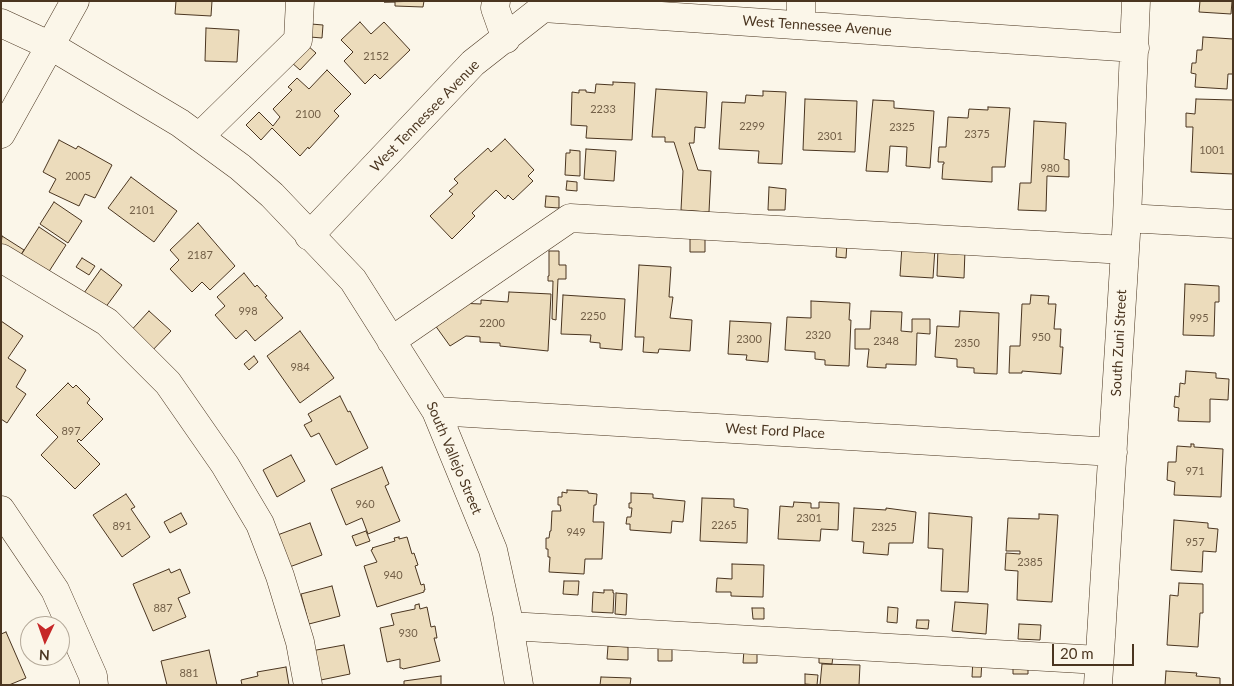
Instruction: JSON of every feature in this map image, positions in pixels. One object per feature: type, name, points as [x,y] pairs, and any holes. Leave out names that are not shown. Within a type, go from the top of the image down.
[{"type":"street","points":[[1,134],[75,1]]},
{"type":"street","points":[[199,137],[298,40],[300,1]]},
{"type":"street","points":[[496,1],[495,8],[506,39]]},
{"type":"street","name":"South Zuni Street","points":[[1099,672],[1127,218],[1136,1]]},
{"type":"street","name":"West Tennessee Avenue","points":[[310,236],[474,63],[543,8],[590,6],[801,13],[1135,48]]},
{"type":"street","points":[[1,23],[51,46],[180,123],[240,167],[272,195],[310,236]]},
{"type":"street","points":[[391,341],[570,218],[1125,250]]},
{"type":"street","points":[[1127,218],[1233,224]]},
{"type":"street","name":"South Vallejo Street","points":[[310,236],[353,280],[436,411],[493,550],[510,626],[519,685]]},
{"type":"street","points":[[1,258],[107,322],[168,383],[225,465],[260,524],[280,576],[300,642],[308,685]]},
{"type":"street","name":"West Ford Place","points":[[436,411],[1113,452]]},
{"type":"street","points":[[1,510],[55,590],[93,676],[94,685]]},
{"type":"street","points":[[510,626],[1099,672]]},
{"type":"building","points":[[176,1],[212,1],[211,16],[175,14]]},
{"type":"building","points":[[424,1],[423,7],[395,6],[395,2],[384,2]]},
{"type":"building","points":[[1200,1],[1232,1],[1231,14],[1199,12]]},
{"type":"building","points":[[360,22],[371,34],[384,22],[410,50],[380,79],[375,74],[365,84],[344,61],[353,52],[341,40]]},
{"type":"building","points":[[311,24],[323,25],[322,38],[310,37]]},
{"type":"building","points":[[206,28],[239,30],[237,62],[205,61]]},
{"type":"building","points":[[1203,37],[1233,39],[1233,74],[1228,74],[1227,89],[1195,87],[1196,74],[1191,73],[1192,63],[1196,63],[1197,50],[1202,50]]},
{"type":"building","points":[[307,45],[316,53],[300,70],[291,62]]},
{"type":"building","points":[[327,70],[351,94],[334,111],[339,116],[309,149],[308,147],[300,156],[272,128],[261,140],[246,125],[259,112],[273,126],[280,117],[273,109],[292,90],[288,87],[297,78],[309,89]]},
{"type":"building","points":[[613,82],[635,83],[632,140],[586,138],[587,126],[571,125],[572,92],[579,93],[579,90],[586,90],[586,92],[595,93],[596,84],[613,85]]},
{"type":"building","points":[[656,89],[707,92],[705,128],[695,127],[694,143],[689,143],[698,170],[711,171],[709,212],[681,210],[683,171],[674,142],[665,142],[665,137],[652,137]]},
{"type":"building","points":[[763,91],[786,92],[782,164],[758,163],[759,151],[719,149],[722,102],[745,103],[746,95],[763,96]]},
{"type":"building","points":[[805,99],[857,101],[855,152],[803,150]]},
{"type":"building","points":[[1196,99],[1233,100],[1233,174],[1191,172],[1193,127],[1186,127],[1186,113],[1195,114]]},
{"type":"building","points":[[873,100],[894,101],[894,108],[934,111],[930,168],[906,166],[907,147],[890,146],[888,172],[866,171]]},
{"type":"building","points":[[988,107],[1010,108],[1005,167],[992,167],[992,182],[942,179],[944,162],[938,162],[939,147],[946,147],[948,117],[968,118],[969,109],[988,110]]},
{"type":"building","points":[[1034,121],[1066,123],[1064,159],[1069,160],[1069,177],[1047,176],[1046,211],[1018,210],[1020,183],[1031,183]]},
{"type":"building","points":[[505,139],[534,170],[528,176],[533,181],[513,200],[508,195],[505,199],[496,190],[472,213],[475,216],[452,239],[430,216],[453,194],[449,191],[458,183],[454,179],[488,148],[491,152]]},
{"type":"building","points":[[59,140],[76,149],[78,146],[112,165],[95,198],[85,194],[79,206],[49,192],[56,179],[43,172]]},
{"type":"building","points":[[586,149],[616,151],[614,181],[584,179]]},
{"type":"building","points":[[570,150],[580,151],[580,176],[565,175],[566,153],[570,153]]},
{"type":"building","points":[[131,177],[177,211],[154,242],[108,208]]},
{"type":"building","points":[[567,181],[577,182],[577,191],[566,190]]},
{"type":"building","points":[[769,187],[786,189],[785,210],[768,210]]},
{"type":"building","points":[[546,196],[559,197],[559,208],[545,207]]},
{"type":"building","points":[[54,202],[82,221],[68,243],[40,224]]},
{"type":"building","points":[[198,223],[235,266],[210,290],[202,282],[192,292],[170,269],[179,260],[170,250]]},
{"type":"building","points":[[39,227],[66,245],[48,273],[21,255]]},
{"type":"building","points":[[2,236],[24,250],[20,256],[1,245]]},
{"type":"building","points":[[690,237],[705,238],[705,252],[690,252]]},
{"type":"building","points":[[837,242],[847,243],[846,258],[836,257]]},
{"type":"building","points":[[902,246],[935,248],[933,278],[900,276]]},
{"type":"building","points":[[938,248],[965,250],[964,278],[937,276]]},
{"type":"building","points":[[549,251],[559,251],[559,265],[566,265],[566,279],[558,279],[556,320],[552,319],[553,281],[548,281]]},
{"type":"building","points":[[82,258],[95,266],[89,275],[76,267]]},
{"type":"building","points":[[639,265],[671,267],[669,297],[673,297],[670,318],[692,320],[690,351],[659,349],[658,353],[643,352],[644,337],[635,337]]},
{"type":"building","points":[[101,269],[122,285],[105,308],[84,293]]},
{"type":"building","points":[[244,273],[255,287],[257,285],[267,296],[265,297],[283,318],[255,341],[246,330],[236,339],[215,315],[225,306],[217,297]]},
{"type":"building","points":[[1185,284],[1219,286],[1219,302],[1215,302],[1214,336],[1183,335]]},
{"type":"building","points":[[509,292],[551,294],[548,351],[500,346],[500,343],[480,342],[480,337],[466,336],[450,346],[432,321],[458,303],[481,304],[481,300],[508,302]]},
{"type":"building","points":[[563,295],[625,299],[622,350],[600,348],[600,343],[590,342],[591,335],[561,334]]},
{"type":"building","points":[[1031,295],[1049,296],[1048,304],[1056,304],[1054,329],[1061,329],[1060,347],[1063,347],[1061,374],[1022,371],[1022,373],[1009,373],[1010,346],[1020,346],[1022,304],[1030,304]]},
{"type":"building","points":[[811,301],[850,303],[849,366],[825,365],[825,360],[815,359],[815,352],[785,350],[787,317],[811,318]]},
{"type":"building","points":[[149,311],[171,331],[149,354],[127,335]]},
{"type":"building","points":[[871,311],[902,312],[901,331],[912,332],[912,319],[930,319],[930,334],[917,333],[916,365],[886,364],[886,368],[867,367],[869,349],[855,349],[855,329],[870,329]]},
{"type":"building","points":[[960,311],[999,313],[997,374],[974,373],[974,368],[957,367],[957,359],[935,357],[937,326],[959,327]]},
{"type":"building","points":[[1,321],[23,336],[8,358],[26,370],[16,387],[26,394],[7,423],[1,419]]},
{"type":"building","points":[[730,321],[771,323],[768,362],[746,360],[747,355],[728,354]]},
{"type":"building","points":[[300,331],[334,378],[300,403],[267,356]]},
{"type":"building","points":[[254,356],[258,362],[249,370],[244,364]]},
{"type":"building","points":[[1186,371],[1216,373],[1216,378],[1229,379],[1228,400],[1210,399],[1210,422],[1178,421],[1179,408],[1174,407],[1175,396],[1179,397],[1180,383],[1185,384]]},
{"type":"building","points":[[68,383],[73,388],[76,385],[90,399],[87,403],[103,419],[81,441],[79,439],[77,441],[100,464],[75,489],[41,455],[58,437],[36,415]]},
{"type":"building","points":[[340,396],[348,412],[350,411],[368,448],[336,465],[319,433],[311,437],[304,425],[312,421],[308,414]]},
{"type":"building","points":[[1191,444],[1194,444],[1194,447],[1223,449],[1221,497],[1174,495],[1175,482],[1167,480],[1168,462],[1176,462],[1177,446],[1191,447]]},
{"type":"building","points":[[291,455],[305,481],[277,497],[263,470]]},
{"type":"building","points":[[382,467],[389,484],[385,486],[400,521],[368,534],[362,518],[346,525],[331,489]]},
{"type":"building","points":[[567,490],[588,491],[588,493],[597,494],[593,522],[604,522],[602,559],[585,559],[584,574],[549,572],[550,557],[548,557],[548,549],[546,549],[546,538],[549,538],[551,531],[552,511],[561,511],[560,505],[558,505],[558,497],[562,497],[562,492],[567,493]]},
{"type":"building","points":[[631,493],[653,494],[653,498],[685,501],[683,522],[672,521],[671,533],[630,530],[630,524],[626,524],[627,517],[631,517],[632,508],[629,508],[629,503],[631,503]]},
{"type":"building","points":[[126,494],[135,507],[131,509],[150,537],[122,557],[93,515]]},
{"type":"building","points":[[702,498],[734,499],[734,507],[748,509],[747,543],[700,541]]},
{"type":"building","points":[[794,502],[811,503],[811,508],[819,508],[819,502],[839,503],[838,530],[821,529],[820,541],[778,539],[780,506],[793,507]]},
{"type":"building","points":[[854,508],[886,510],[886,508],[916,512],[913,543],[889,543],[888,555],[863,553],[864,542],[852,541]]},
{"type":"building","points":[[181,513],[187,524],[170,533],[164,522]]},
{"type":"building","points":[[929,513],[972,517],[968,592],[941,591],[943,549],[928,548]]},
{"type":"building","points":[[1039,514],[1058,515],[1052,602],[1017,600],[1018,571],[1005,570],[1006,553],[1020,554],[1020,551],[1006,551],[1008,518],[1039,519]]},
{"type":"building","points":[[1174,520],[1208,523],[1208,528],[1218,529],[1216,552],[1203,551],[1202,572],[1171,570]]},
{"type":"building","points":[[310,523],[322,555],[284,569],[272,537]]},
{"type":"building","points":[[366,531],[370,541],[356,546],[352,536]]},
{"type":"building","points":[[399,537],[399,539],[407,537],[412,554],[414,553],[418,565],[415,566],[421,585],[424,584],[425,590],[424,592],[377,607],[364,566],[377,562],[371,550],[372,548],[395,541],[394,538]]},
{"type":"building","points":[[732,564],[764,565],[763,597],[731,596],[731,592],[716,592],[717,578],[732,579]]},
{"type":"building","points":[[169,569],[171,573],[180,569],[190,593],[178,598],[186,617],[153,631],[133,584]]},
{"type":"building","points":[[564,581],[579,581],[578,595],[563,594]]},
{"type":"building","points":[[1179,583],[1203,584],[1203,613],[1200,613],[1198,647],[1167,645],[1170,595],[1178,596]]},
{"type":"building","points":[[332,586],[340,616],[309,624],[301,594]]},
{"type":"building","points":[[604,590],[613,590],[613,613],[592,612],[593,592],[604,593]]},
{"type":"building","points":[[616,593],[627,594],[626,615],[615,614]]},
{"type":"building","points":[[955,602],[988,604],[986,634],[952,631]]},
{"type":"building","points":[[419,604],[420,609],[427,607],[431,627],[435,626],[437,638],[434,638],[440,661],[403,669],[400,668],[400,659],[387,662],[380,628],[394,625],[391,614],[415,609],[415,605]]},
{"type":"building","points":[[888,607],[898,608],[897,623],[887,622]]},
{"type":"building","points":[[752,608],[764,608],[764,619],[753,619]]},
{"type":"building","points":[[917,620],[929,620],[928,629],[916,628]]},
{"type":"building","points":[[1019,624],[1041,625],[1040,640],[1018,639]]},
{"type":"building","points":[[6,632],[26,678],[9,685],[1,685],[1,634]]},
{"type":"building","points":[[344,645],[350,674],[316,681],[311,651]]},
{"type":"building","points":[[608,646],[628,647],[628,660],[607,659]]},
{"type":"building","points":[[658,646],[672,646],[672,661],[658,661]]},
{"type":"building","points":[[209,650],[217,685],[167,685],[161,661]]},
{"type":"building","points":[[744,650],[757,651],[757,663],[743,663]]},
{"type":"building","points":[[819,654],[833,656],[832,664],[819,663]]},
{"type":"building","points":[[973,659],[982,660],[981,677],[972,677]]},
{"type":"building","points":[[1013,663],[1028,664],[1028,674],[1013,674]]},
{"type":"building","points":[[822,664],[860,665],[859,685],[820,685]]},
{"type":"building","points":[[286,667],[289,685],[242,685],[241,680],[258,676],[257,672]]},
{"type":"building","points":[[1166,671],[1197,673],[1196,676],[1220,678],[1220,685],[1165,685]]},
{"type":"building","points":[[805,674],[818,675],[817,685],[805,684]]},
{"type":"building","points":[[441,676],[441,685],[404,685],[404,681]]},
{"type":"building","points":[[601,677],[631,678],[630,685],[600,685]]}]
